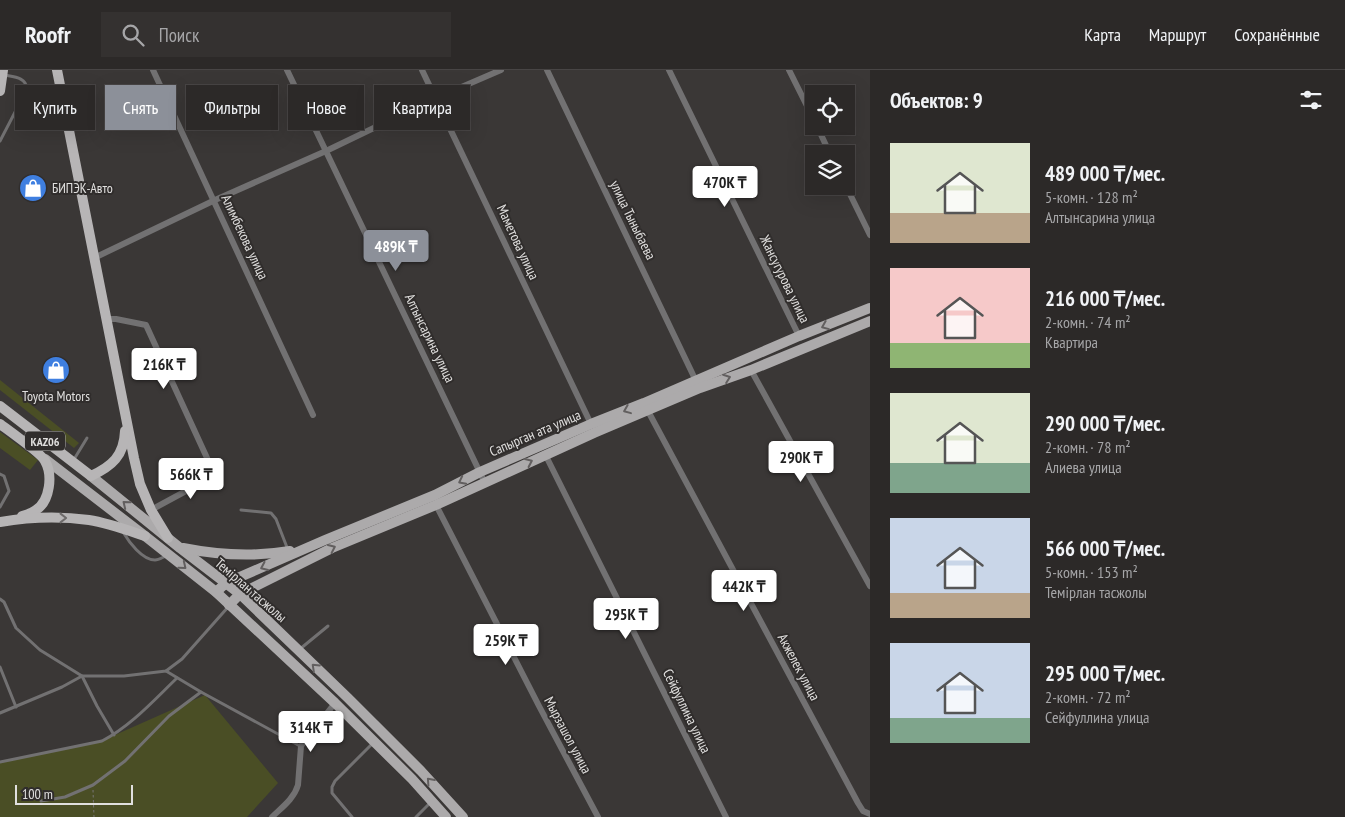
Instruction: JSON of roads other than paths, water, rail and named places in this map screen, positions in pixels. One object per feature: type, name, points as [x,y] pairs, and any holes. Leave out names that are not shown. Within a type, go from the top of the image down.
[{"type":"highway","points":[[0,90],[3,72]]},
{"type":"highway","points":[[56,73],[140,484],[151,510],[168,538]]},
{"type":"highway","name":"Темірлан тасжолы","points":[[0,406],[91,476]]},
{"type":"highway","points":[[91,476],[106,469],[121,452],[125,437],[125,418]]},
{"type":"highway","name":"Темірлан тасжолы","points":[[0,424],[45,459]]},
{"type":"highway","name":"KАZ06","points":[[0,522],[14,520],[37,510],[43,502],[48,491],[50,478],[45,459]]},
{"type":"highway","points":[[14,520],[66,518],[91,520],[145,536]]},
{"type":"main road","name":"Сапырган ата улица","points":[[216,592],[226,583],[435,495],[480,472],[799,336],[870,308]]},
{"type":"main road","name":"Сапырган ата улица","points":[[229,605],[240,594],[332,548],[436,505],[545,454],[700,388],[750,370],[870,321]]},
{"type":"main road","name":"Темірлан тасжолы","points":[[45,459],[216,592],[375,741],[446,817]]},
{"type":"main road","name":"Темірлан тасжолы","points":[[91,476],[240,594],[421,770],[463,817]]},
{"type":"main road","points":[[180,548],[241,555],[268,555],[306,549]]},
{"type":"street","name":"Алимбекова улица","points":[[153,70],[215,200],[313,415]]},
{"type":"street","name":"Алтынсарина улица","points":[[287,70],[485,482]]},
{"type":"street","name":"Маметова улица","points":[[422,70],[430,85]]},
{"type":"street","points":[[466,85],[501,70]]},
{"type":"street","name":"улица Тыныбаева","points":[[547,70],[696,381]]},
{"type":"street","name":"Жансугурова улица","points":[[669,70],[799,336]]},
{"type":"street","points":[[789,70],[805,102]]},
{"type":"street","points":[[94,258],[215,200],[374,128]]},
{"type":"street","name":"Маметова улица","points":[[451,130],[591,424]]},
{"type":"street","points":[[850,195],[870,235]]},
{"type":"street","points":[[106,319],[146,325],[213,471],[210,478],[151,510]]},
{"type":"street","points":[[750,370],[870,586]]},
{"type":"street","name":"Акжелек улица","points":[[648,411],[858,803],[863,811],[870,814]]},
{"type":"street","name":"Сейфуллина улица","points":[[545,454],[726,817]]},
{"type":"street","name":"Мырзашол улица","points":[[436,505],[538,706],[598,817]]},
{"type":"street","points":[[272,817],[296,791],[301,746],[335,703]]},
{"type":"lane","points":[[0,141],[27,89],[23,79],[3,72]]},
{"type":"lane","points":[[72,462],[87,438]]},
{"type":"lane","points":[[0,474],[4,476],[9,491],[0,507]]},
{"type":"lane","points":[[241,510],[271,513],[276,519],[289,552]]},
{"type":"lane","points":[[122,529],[133,547],[148,558],[156,560],[169,555]]},
{"type":"lane","points":[[0,599],[4,602],[16,628],[40,650],[82,676],[114,735]]},
{"type":"lane","points":[[0,713],[62,688],[82,676],[124,676],[166,671],[182,659],[229,605]]},
{"type":"lane","points":[[298,651],[328,626]]},
{"type":"lane","points":[[0,667],[16,707]]},
{"type":"lane","points":[[166,671],[301,746]]},
{"type":"lane","points":[[0,762],[102,741],[114,735],[139,715],[177,678]]},
{"type":"lane","points":[[40,801],[65,796],[93,785],[125,761],[169,716],[201,692]]},
{"type":"lane","points":[[352,817],[332,793],[332,787],[335,781],[375,741]]},
{"type":"lane","points":[[416,817],[432,801]]},
{"type":"place","name":"БИПЭК-Авто","points":[[33,188]]},
{"type":"place","name":"Toyota Motors","points":[[56,370]]}]
